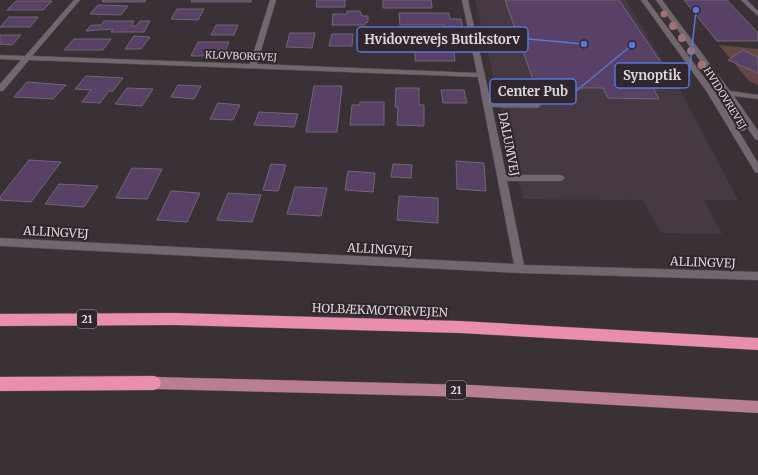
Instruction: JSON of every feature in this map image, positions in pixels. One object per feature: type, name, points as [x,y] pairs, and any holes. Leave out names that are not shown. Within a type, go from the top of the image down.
[{"type":"highway","name":"HOLBÆKMOTORVEJEN","points":[[0,320],[175,319],[460,327],[758,344]]},
{"type":"highway","name":"21","points":[[0,384],[154,383]]},
{"type":"main road","name":"21","points":[[154,383],[472,391],[758,407]]},
{"type":"street","points":[[0,90],[77,0]]},
{"type":"street","points":[[253,66],[273,0]]},
{"type":"street","name":"DALUMVEJ","points":[[465,0],[482,75],[520,269]]},
{"type":"street","name":"HVIDOVREVEJ","points":[[644,0],[710,92],[758,170]]},
{"type":"street","name":"HVIDOVREVEJ","points":[[659,0],[758,137]]},
{"type":"street","points":[[746,2],[758,5]]},
{"type":"street","points":[[746,2],[758,14]]},
{"type":"street","name":"KLOVBORGVEJ","points":[[0,57],[482,75]]},
{"type":"street","points":[[710,92],[758,97]]},
{"type":"street","points":[[488,105],[537,106]]},
{"type":"street","points":[[503,178],[561,178]]},
{"type":"street","name":"ALLINGVEJ","points":[[0,242],[520,269],[758,276]]},
{"type":"shaded area","points":[[475,0],[626,0],[685,99],[738,200],[704,200],[722,234],[661,233],[643,200],[523,199]]},
{"type":"shaded area","points":[[719,45],[758,49],[758,85],[749,81]]},
{"type":"building","points":[[103,0],[146,0],[145,2],[102,2]]},
{"type":"building","points":[[192,0],[251,0],[251,2],[191,2]]},
{"type":"building","points":[[317,0],[345,0],[345,7],[316,7]]},
{"type":"building","points":[[383,0],[431,0],[432,8],[383,8]]},
{"type":"building","points":[[505,0],[619,0],[678,88],[653,88],[659,99],[608,98],[603,88],[536,88]]},
{"type":"building","points":[[684,0],[727,0],[758,33],[758,41],[717,41]]},
{"type":"building","points":[[16,1],[52,1],[43,10],[7,10]]},
{"type":"building","points":[[98,5],[128,6],[121,15],[90,14]]},
{"type":"building","points":[[177,9],[204,9],[198,20],[171,19]]},
{"type":"building","points":[[347,11],[360,11],[362,16],[368,16],[368,22],[365,23],[365,25],[332,25],[333,14],[347,14]]},
{"type":"building","points":[[399,13],[449,13],[450,19],[461,19],[463,29],[445,29],[444,25],[400,25]]},
{"type":"building","points":[[9,17],[38,17],[30,27],[0,27]]},
{"type":"building","points":[[104,21],[134,21],[131,26],[136,26],[140,21],[150,21],[144,32],[111,32],[113,29],[86,31],[91,25],[101,25]]},
{"type":"building","points":[[216,25],[238,25],[234,35],[211,35]]},
{"type":"building","points":[[290,33],[315,33],[312,48],[286,47]]},
{"type":"building","points":[[332,34],[353,34],[352,46],[329,46]]},
{"type":"building","points":[[0,35],[21,35],[12,45],[0,44]]},
{"type":"building","points":[[134,36],[150,37],[141,49],[125,49]]},
{"type":"building","points":[[74,39],[111,39],[103,50],[64,50]]},
{"type":"building","points":[[198,42],[229,42],[223,56],[191,56]]},
{"type":"building","points":[[415,50],[454,51],[455,61],[415,61]]},
{"type":"building","points":[[743,50],[758,57],[758,73],[728,60]]},
{"type":"building","points":[[86,76],[123,78],[113,91],[109,91],[100,103],[82,102],[91,90],[75,89]]},
{"type":"building","points":[[27,82],[66,85],[53,99],[14,97]]},
{"type":"building","points":[[178,85],[201,86],[194,99],[171,97]]},
{"type":"building","points":[[314,86],[342,86],[337,132],[306,132]]},
{"type":"building","points":[[127,88],[153,89],[142,106],[115,104]]},
{"type":"building","points":[[396,88],[419,88],[419,105],[424,105],[424,126],[397,125],[398,107],[395,107]]},
{"type":"building","points":[[441,90],[464,90],[467,103],[443,103]]},
{"type":"building","points":[[360,102],[384,102],[384,125],[350,125],[352,105],[360,105]]},
{"type":"building","points":[[218,103],[240,105],[233,120],[210,119]]},
{"type":"building","points":[[259,112],[298,114],[294,127],[254,125]]},
{"type":"building","points":[[29,160],[61,162],[31,202],[0,200],[0,197]]},
{"type":"building","points":[[456,161],[484,163],[486,191],[457,189]]},
{"type":"building","points":[[271,164],[286,165],[278,191],[263,190]]},
{"type":"building","points":[[393,164],[412,165],[411,178],[391,177]]},
{"type":"building","points":[[132,168],[162,169],[147,199],[116,198]]},
{"type":"building","points":[[348,171],[375,173],[373,192],[345,190]]},
{"type":"building","points":[[59,184],[98,186],[84,207],[45,204]]},
{"type":"building","points":[[295,187],[327,188],[321,216],[287,214]]},
{"type":"building","points":[[171,191],[200,193],[187,222],[157,220]]},
{"type":"building","points":[[228,193],[261,195],[252,222],[217,220]]},
{"type":"building","points":[[399,196],[438,198],[438,223],[397,220]]},
{"type":"place","name":"Synoptik","points":[[696,10]]},
{"type":"place","name":"Hvidovrevejs Butikstorv","points":[[584,44]]},
{"type":"place","name":"Center Pub","points":[[632,45]]}]
